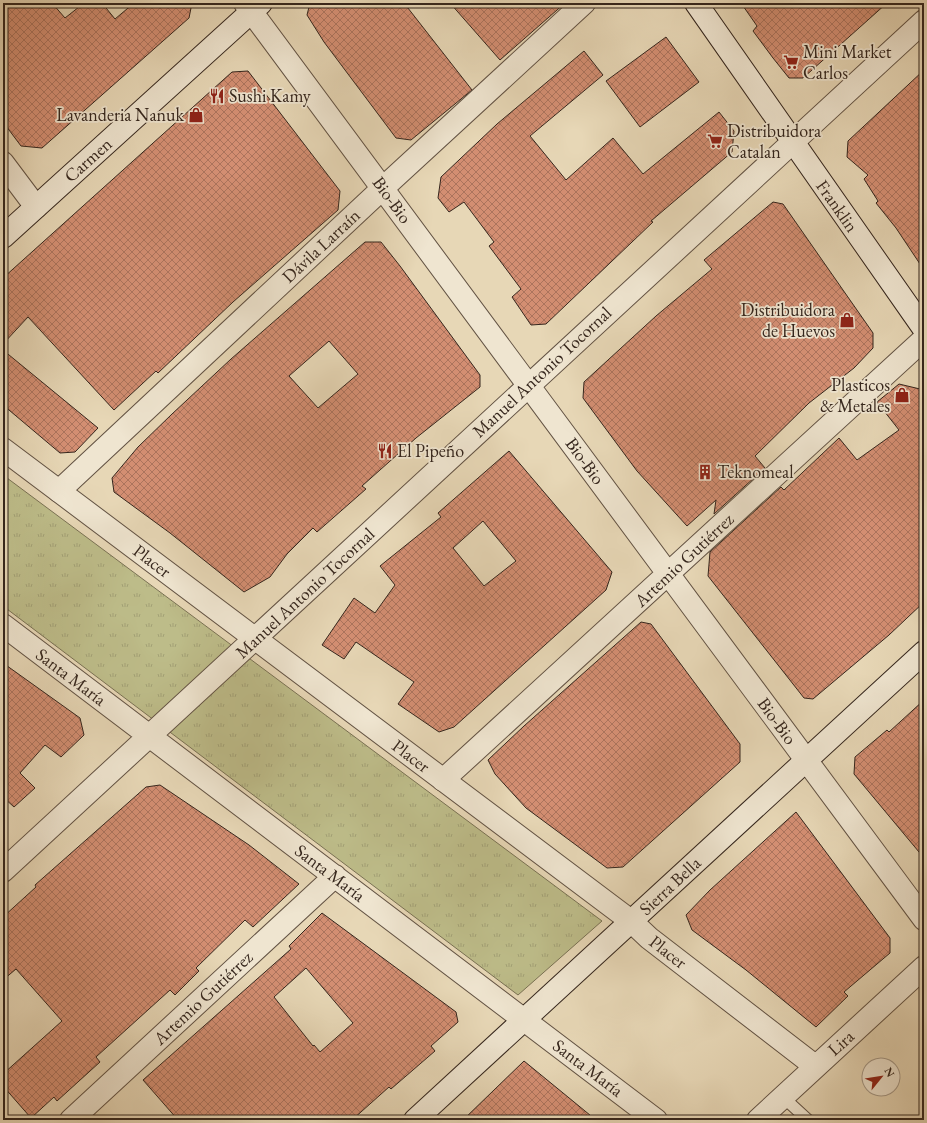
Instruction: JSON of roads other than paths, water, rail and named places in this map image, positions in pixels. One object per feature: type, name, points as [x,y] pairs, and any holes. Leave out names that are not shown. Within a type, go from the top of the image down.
[{"type":"street","name":"Dávila Larraín","points":[[59,491],[383,188],[584,3]]},
{"type":"street","name":"Franklin","points":[[696,3],[924,329]]},
{"type":"street","name":"Bio-Bio","points":[[252,6],[383,188],[924,919]]},
{"type":"street","name":"Carmen","points":[[3,237],[252,6]]},
{"type":"street","name":"Manuel Antonio Tocornal","points":[[3,871],[924,21]]},
{"type":"street","points":[[3,163],[36,207]]},
{"type":"street","name":"Artemio Gutiérrez","points":[[443,780],[924,339]]},
{"type":"street","name":"Placer","points":[[3,449],[631,921],[650,938],[815,1066]]},
{"type":"street","name":"Santa María","points":[[3,625],[656,1120]]},
{"type":"street","name":"Sierra Bella","points":[[416,1120],[924,652]]},
{"type":"street","name":"Artemio Gutiérrez","points":[[71,1120],[335,876]]},
{"type":"street","name":"Lira","points":[[758,1120],[924,967]]},
{"type":"lane","points":[[783,1097],[808,1120]]},
{"type":"place","name":"Mini Market Carlos","points":[[791,62]]},
{"type":"place","name":"Sushi Kamy","points":[[217,96]]},
{"type":"place","name":"Lavanderia Nanuk","points":[[196,115]]},
{"type":"place","name":"Distribuidora Catalan","points":[[715,141]]},
{"type":"place","name":"Distribuidora de Huevos","points":[[847,320]]},
{"type":"place","name":"Plasticos & Metales","points":[[902,395]]},
{"type":"place","name":"El Pipeño","points":[[385,451]]},
{"type":"place","name":"Teknomeal","points":[[705,472]]}]
